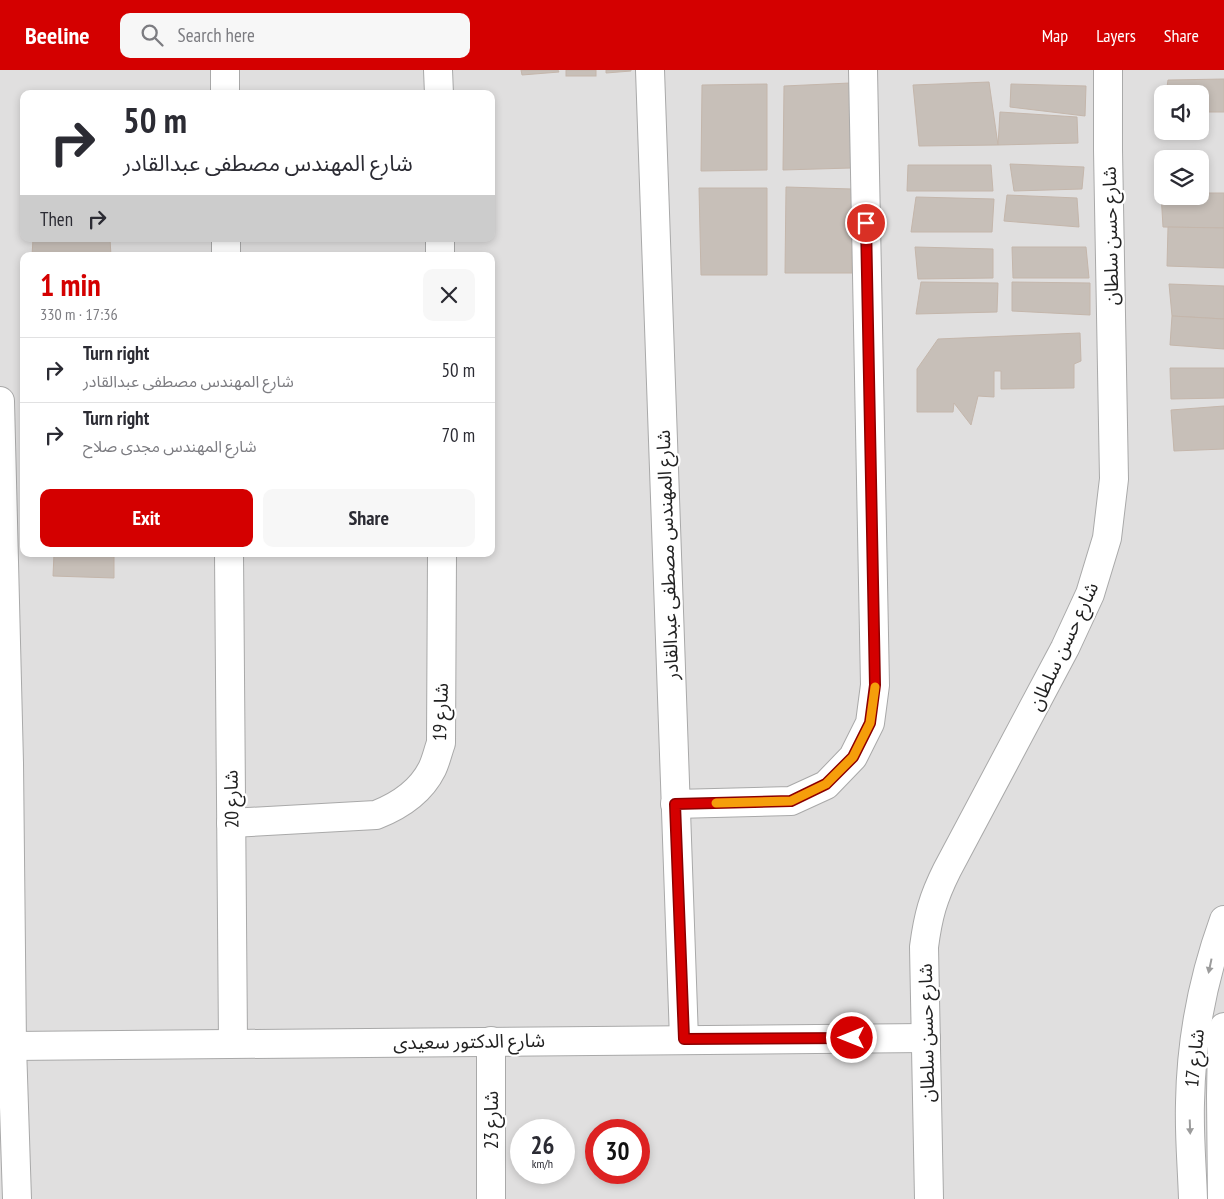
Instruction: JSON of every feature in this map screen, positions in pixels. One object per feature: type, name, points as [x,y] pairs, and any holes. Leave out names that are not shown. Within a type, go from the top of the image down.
[{"type":"street","points":[[225,70],[225,90]]},
{"type":"street","points":[[438,70],[438,90]]},
{"type":"street","name":"شارع المهندس مصطفى عبدالقادر","points":[[650,70],[684,1039]]},
{"type":"street","points":[[675,804],[791,801],[826,784],[853,757],[870,723],[875,685],[863,70]]},
{"type":"street","name":"شارع حسن سلطان","points":[[929,1199],[924,948],[927,920],[935,894],[1065,648],[1090,594],[1107,538],[1114,479],[1108,70]]},
{"type":"street","points":[[0,401],[4,764],[12,1046],[8,1145],[17,1199]]},
{"type":"street","name":"شارع 20","points":[[229,557],[233,1044]]},
{"type":"street","name":"شارع 19","points":[[231,823],[376,815],[397,806],[416,792],[432,769],[441,743],[442,557]]},
{"type":"street","name":"شارع 17","points":[[1193,1199],[1190,1103],[1197,1025],[1213,949],[1224,920]]},
{"type":"street","name":"شارع 17","points":[[1222,1199],[1221,1096],[1224,1026]]},
{"type":"street","name":"شارع الدكتور سعيدى","points":[[12,1046],[926,1038]]},
{"type":"street","name":"شارع 23","points":[[491,1041],[491,1199]]},
{"type":"shaded area","points":[[0,70],[1224,70],[1224,1199],[0,1199]]},
{"type":"building","points":[[521,70],[558,70],[559,72],[522,75]]},
{"type":"building","points":[[566,70],[596,70],[596,76],[566,76]]},
{"type":"building","points":[[606,70],[631,70],[631,71],[606,73]]},
{"type":"building","points":[[1224,79],[1224,112],[1209,112],[1209,85],[1167,85],[1168,80]]},
{"type":"building","points":[[989,82],[998,145],[919,146],[913,85]]},
{"type":"building","points":[[850,83],[851,168],[783,170],[784,86]]},
{"type":"building","points":[[767,84],[767,170],[701,171],[702,85]]},
{"type":"building","points":[[1011,84],[1086,86],[1085,116],[1010,107]]},
{"type":"building","points":[[1000,112],[1077,117],[1078,143],[998,145]]},
{"type":"building","points":[[1010,164],[1084,167],[1082,189],[1014,191]]},
{"type":"building","points":[[908,165],[991,165],[993,191],[907,191]]},
{"type":"building","points":[[786,187],[852,189],[852,273],[785,273]]},
{"type":"building","points":[[699,188],[767,188],[767,275],[701,275]]},
{"type":"building","points":[[1209,193],[1224,193],[1224,228],[1163,227],[1162,205],[1209,205]]},
{"type":"building","points":[[1007,195],[1077,198],[1079,227],[1004,221]]},
{"type":"building","points":[[916,197],[994,199],[992,232],[911,232]]},
{"type":"building","points":[[1168,227],[1224,228],[1224,268],[1167,266]]},
{"type":"building","points":[[33,242],[110,242],[111,252],[32,252]]},
{"type":"building","points":[[915,247],[993,249],[993,278],[918,279]]},
{"type":"building","points":[[1012,247],[1086,247],[1089,278],[1013,278]]},
{"type":"building","points":[[921,282],[998,283],[997,312],[916,314]]},
{"type":"building","points":[[1012,282],[1090,283],[1090,315],[1012,311]]},
{"type":"building","points":[[1169,284],[1224,286],[1224,319],[1172,316]]},
{"type":"building","points":[[1172,316],[1224,319],[1224,349],[1170,345]]},
{"type":"building","points":[[1080,333],[1081,361],[1074,364],[1074,388],[1001,389],[1001,371],[994,371],[994,397],[978,396],[971,425],[954,403],[953,412],[917,412],[917,369],[938,339]]},
{"type":"building","points":[[1170,368],[1224,368],[1224,398],[1171,399]]},
{"type":"building","points":[[1224,406],[1224,449],[1174,451],[1171,410]]},
{"type":"building","points":[[54,557],[114,557],[114,578],[53,576]]},
{"type":"slow traffic","points":[[716,803],[791,801],[826,784],[853,757],[870,723],[875,687]]},
{"type":"route","points":[[852,1038],[684,1039],[675,804],[791,801],[826,784],[853,757],[870,723],[875,685],[866,223]]}]
